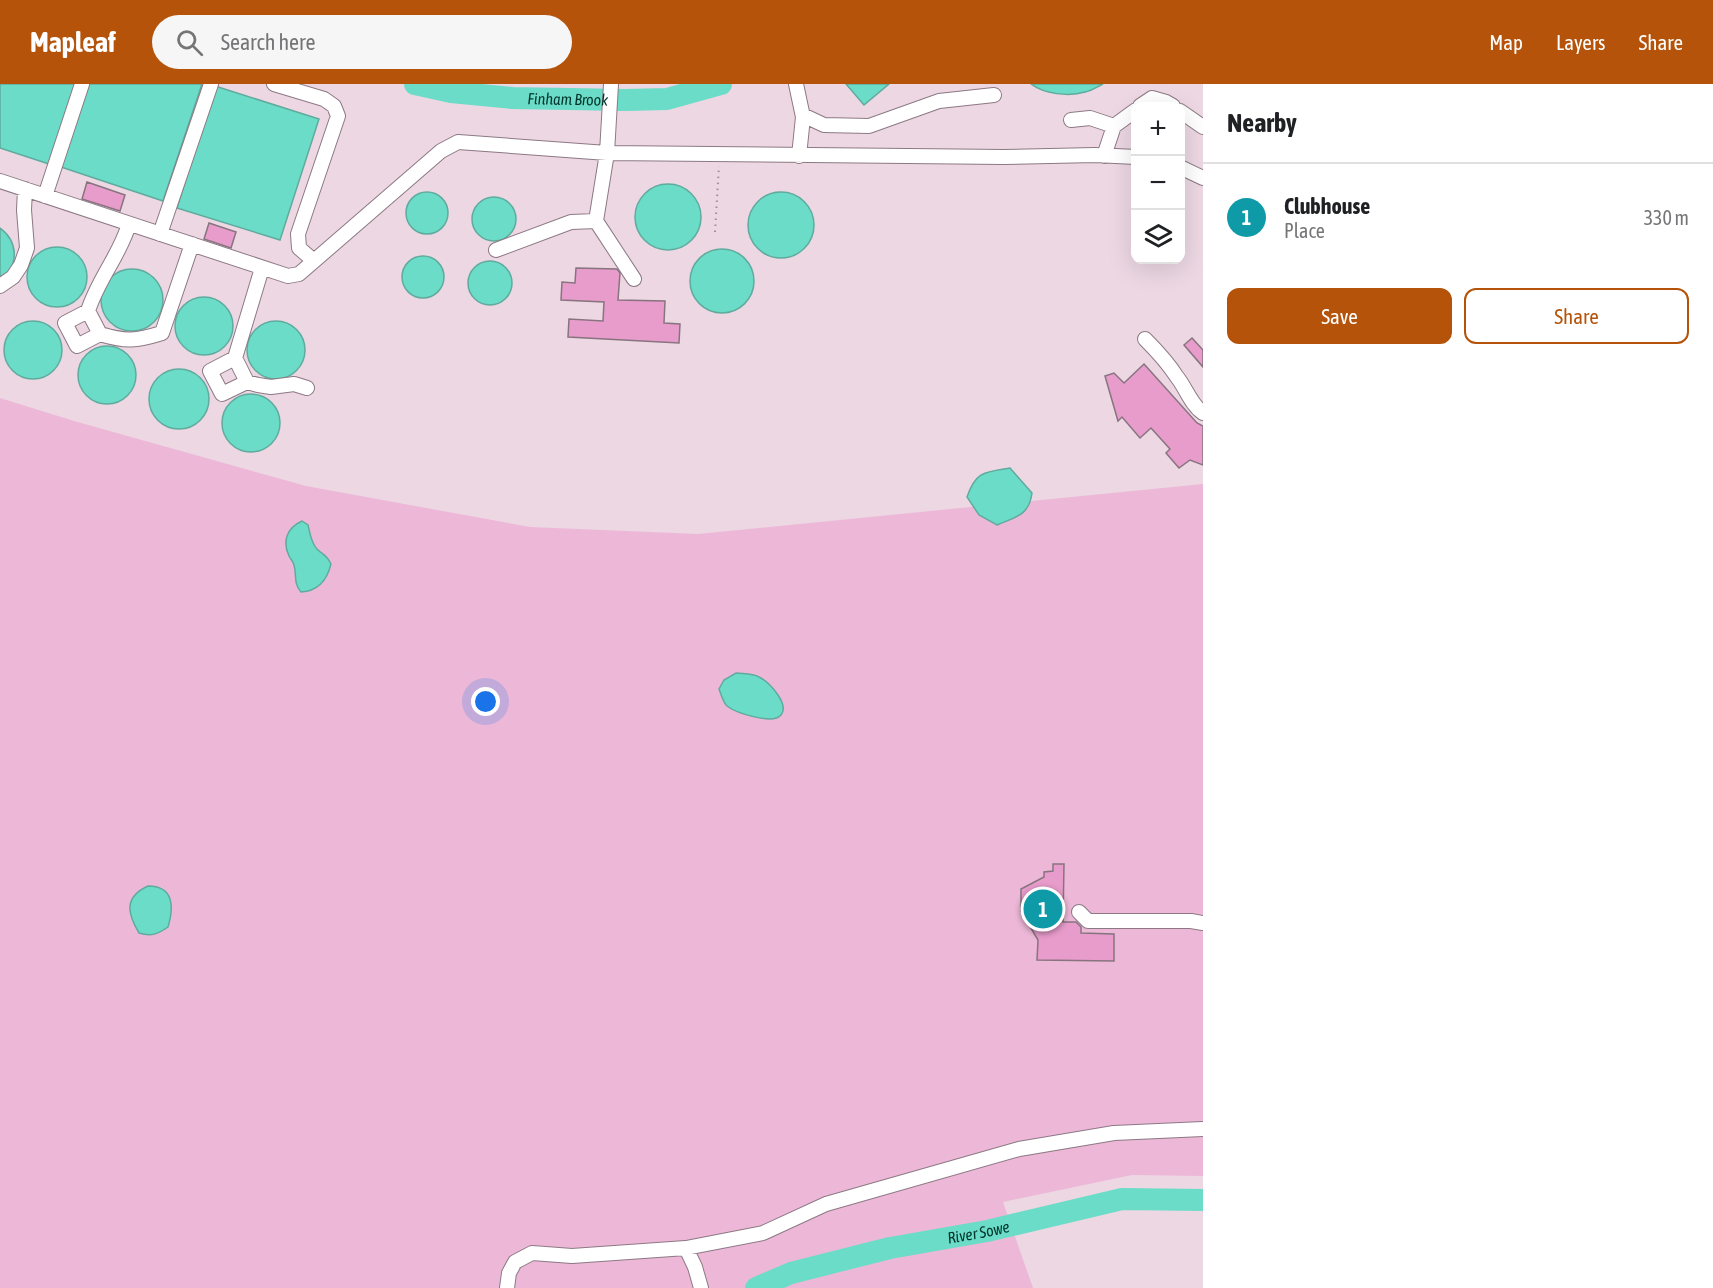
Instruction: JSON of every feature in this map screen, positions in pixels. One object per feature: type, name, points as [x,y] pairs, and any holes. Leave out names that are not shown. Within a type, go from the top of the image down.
[{"type":"lane","points":[[45,196],[82,84]]},
{"type":"lane","points":[[160,234],[211,84]]},
{"type":"lane","points":[[274,84],[324,99],[334,106],[338,116],[298,234],[299,248],[314,261]]},
{"type":"lane","points":[[796,84],[803,117],[799,156]]},
{"type":"lane","points":[[611,86],[607,153],[596,221],[634,279]]},
{"type":"lane","points":[[803,117],[824,125],[869,126],[939,101],[994,95]]},
{"type":"lane","points":[[1146,102],[1152,98],[1166,102]]},
{"type":"lane","points":[[1104,156],[1114,126],[1131,114]]},
{"type":"lane","points":[[1185,114],[1203,127]]},
{"type":"lane","points":[[1071,120],[1090,118],[1114,126]]},
{"type":"lane","points":[[0,181],[288,276],[299,274],[441,152],[458,142],[607,153],[1131,157]]},
{"type":"lane","points":[[1185,169],[1203,178]]},
{"type":"lane","points":[[0,286],[13,277],[21,265],[27,248],[24,189]]},
{"type":"lane","points":[[496,250],[571,222],[596,221]]},
{"type":"lane","points":[[129,224],[124,241],[105,272],[88,311],[64,323],[77,346],[100,334],[134,340],[162,333],[192,244]]},
{"type":"lane","points":[[247,382],[235,358],[262,268]]},
{"type":"lane","points":[[88,311],[100,334]]},
{"type":"lane","points":[[1145,339],[1164,360],[1203,413]]},
{"type":"lane","points":[[235,358],[210,371],[222,394],[247,382],[271,387],[294,384],[308,388]]},
{"type":"lane","points":[[1078,912],[1088,921],[1203,922]]},
{"type":"lane","points":[[507,1288],[509,1273],[515,1262],[532,1253],[572,1256],[686,1248],[763,1233],[826,1204],[1019,1149],[1114,1133],[1203,1129]]},
{"type":"lane","points":[[686,1248],[701,1288]]},
{"type":"path","points":[[715,232],[720,155]]},
{"type":"shaded area","points":[[0,84],[76,84],[49,164],[0,148]]},
{"type":"shaded area","points":[[89,84],[202,84],[163,201],[61,167]]},
{"type":"shaded area","points":[[846,84],[889,84],[864,105]]},
{"type":"shaded area","points":[[1031,84],[1103,84],[1079,94],[1064,94],[1043,90]]},
{"type":"shaded area","points":[[215,86],[319,119],[280,240],[177,208]]},
{"type":"shaded area","points":[[668,184],[681,187],[691,194],[698,204],[701,217],[698,230],[691,240],[681,247],[668,250],[655,247],[645,240],[638,230],[635,217],[638,204],[645,194],[655,187]]},
{"type":"shaded area","points":[[427,192],[435,193],[442,198],[447,205],[447,221],[442,228],[435,233],[427,234],[419,233],[412,228],[407,221],[406,213],[407,205],[412,198],[419,193]]},
{"type":"shaded area","points":[[781,192],[794,194],[809,207],[814,225],[812,238],[799,253],[781,258],[768,256],[753,243],[748,225],[750,212],[763,197]]},
{"type":"shaded area","points":[[494,197],[509,204],[516,219],[509,234],[494,241],[479,234],[472,219],[479,204]]},
{"type":"shaded area","points":[[0,228],[6,233],[13,246],[14,261],[0,279]]},
{"type":"shaded area","points":[[57,247],[74,252],[82,260],[87,277],[82,294],[74,302],[57,307],[40,302],[32,294],[27,277],[32,260],[40,252]]},
{"type":"shaded area","points":[[722,249],[734,251],[745,258],[752,269],[754,281],[752,293],[745,304],[734,311],[722,313],[710,311],[699,304],[692,293],[690,281],[692,269],[699,258],[710,251]]},
{"type":"shaded area","points":[[423,256],[438,262],[444,277],[438,292],[423,298],[408,292],[402,277],[408,262]]},
{"type":"shaded area","points":[[490,261],[505,268],[512,283],[505,298],[490,305],[475,298],[468,283],[475,268]]},
{"type":"shaded area","points":[[132,269],[154,278],[163,300],[154,322],[132,331],[110,322],[101,300],[110,278]]},
{"type":"shaded area","points":[[198,297],[210,297],[220,301],[229,310],[233,332],[225,347],[210,355],[198,355],[188,351],[179,342],[175,332],[175,320],[179,310],[188,301]]},
{"type":"shaded area","points":[[33,321],[44,323],[54,329],[60,339],[62,350],[60,361],[54,371],[44,377],[33,379],[22,377],[12,371],[6,361],[4,350],[6,339],[12,329],[22,323]]},
{"type":"shaded area","points":[[270,321],[282,321],[292,325],[301,334],[305,356],[297,371],[282,379],[270,379],[260,375],[251,366],[247,356],[247,344],[251,334],[260,325]]},
{"type":"shaded area","points":[[107,346],[118,348],[131,359],[136,375],[134,386],[123,399],[107,404],[96,402],[83,391],[78,375],[80,364],[91,351]]},
{"type":"shaded area","points":[[173,369],[185,369],[196,374],[204,382],[209,399],[207,411],[196,424],[185,429],[173,429],[162,424],[154,416],[149,405],[149,393],[154,382],[162,374]]},
{"type":"shaded area","points":[[251,394],[267,399],[275,407],[280,423],[275,439],[267,447],[251,452],[235,447],[227,439],[222,423],[227,407],[235,399]]},
{"type":"shaded area","points":[[0,398],[306,486],[530,527],[698,534],[1203,484],[1203,1176],[1132,1175],[1003,1202],[1033,1288],[0,1288]]},
{"type":"shaded area","points":[[1010,468],[1032,493],[1028,507],[1020,515],[997,525],[979,515],[967,497],[970,488],[982,474]]},
{"type":"shaded area","points":[[302,521],[308,525],[315,547],[331,564],[321,584],[301,592],[297,585],[294,565],[287,550],[286,540],[289,531]]},
{"type":"shaded area","points":[[736,673],[751,674],[768,684],[781,699],[783,710],[781,715],[777,718],[763,718],[746,715],[727,706],[719,689],[724,680]]},
{"type":"shaded area","points":[[148,886],[163,890],[170,899],[171,905],[168,927],[151,935],[139,933],[130,912],[131,900],[140,890]]},
{"type":"building","points":[[87,182],[125,195],[120,211],[82,199]]},
{"type":"building","points":[[209,223],[236,232],[231,248],[204,239]]},
{"type":"building","points":[[576,268],[617,269],[620,273],[618,300],[665,301],[664,323],[680,324],[679,343],[568,337],[569,319],[603,321],[604,302],[561,300],[562,282],[575,283]]},
{"type":"building","points":[[1192,338],[1203,350],[1203,367],[1184,345]]},
{"type":"building","points":[[1144,364],[1197,423],[1203,426],[1203,465],[1190,460],[1179,468],[1166,453],[1170,449],[1151,428],[1140,438],[1122,417],[1118,421],[1105,376],[1114,373],[1124,383]]},
{"type":"building","points":[[1053,864],[1064,864],[1063,922],[1076,922],[1081,927],[1081,933],[1114,934],[1114,961],[1037,960],[1038,940],[1021,911],[1021,889],[1044,877],[1044,872],[1053,871]]},
{"type":"waterway","name":"Finham Brook","points":[[415,84],[451,92],[512,98],[625,100],[667,99],[721,84]]},
{"type":"waterway","name":"River Sowe","points":[[756,1288],[791,1273],[890,1248],[987,1231],[1122,1199],[1203,1200]]},
{"type":"place","name":"Clubhouse","points":[[1043,909]]}]
